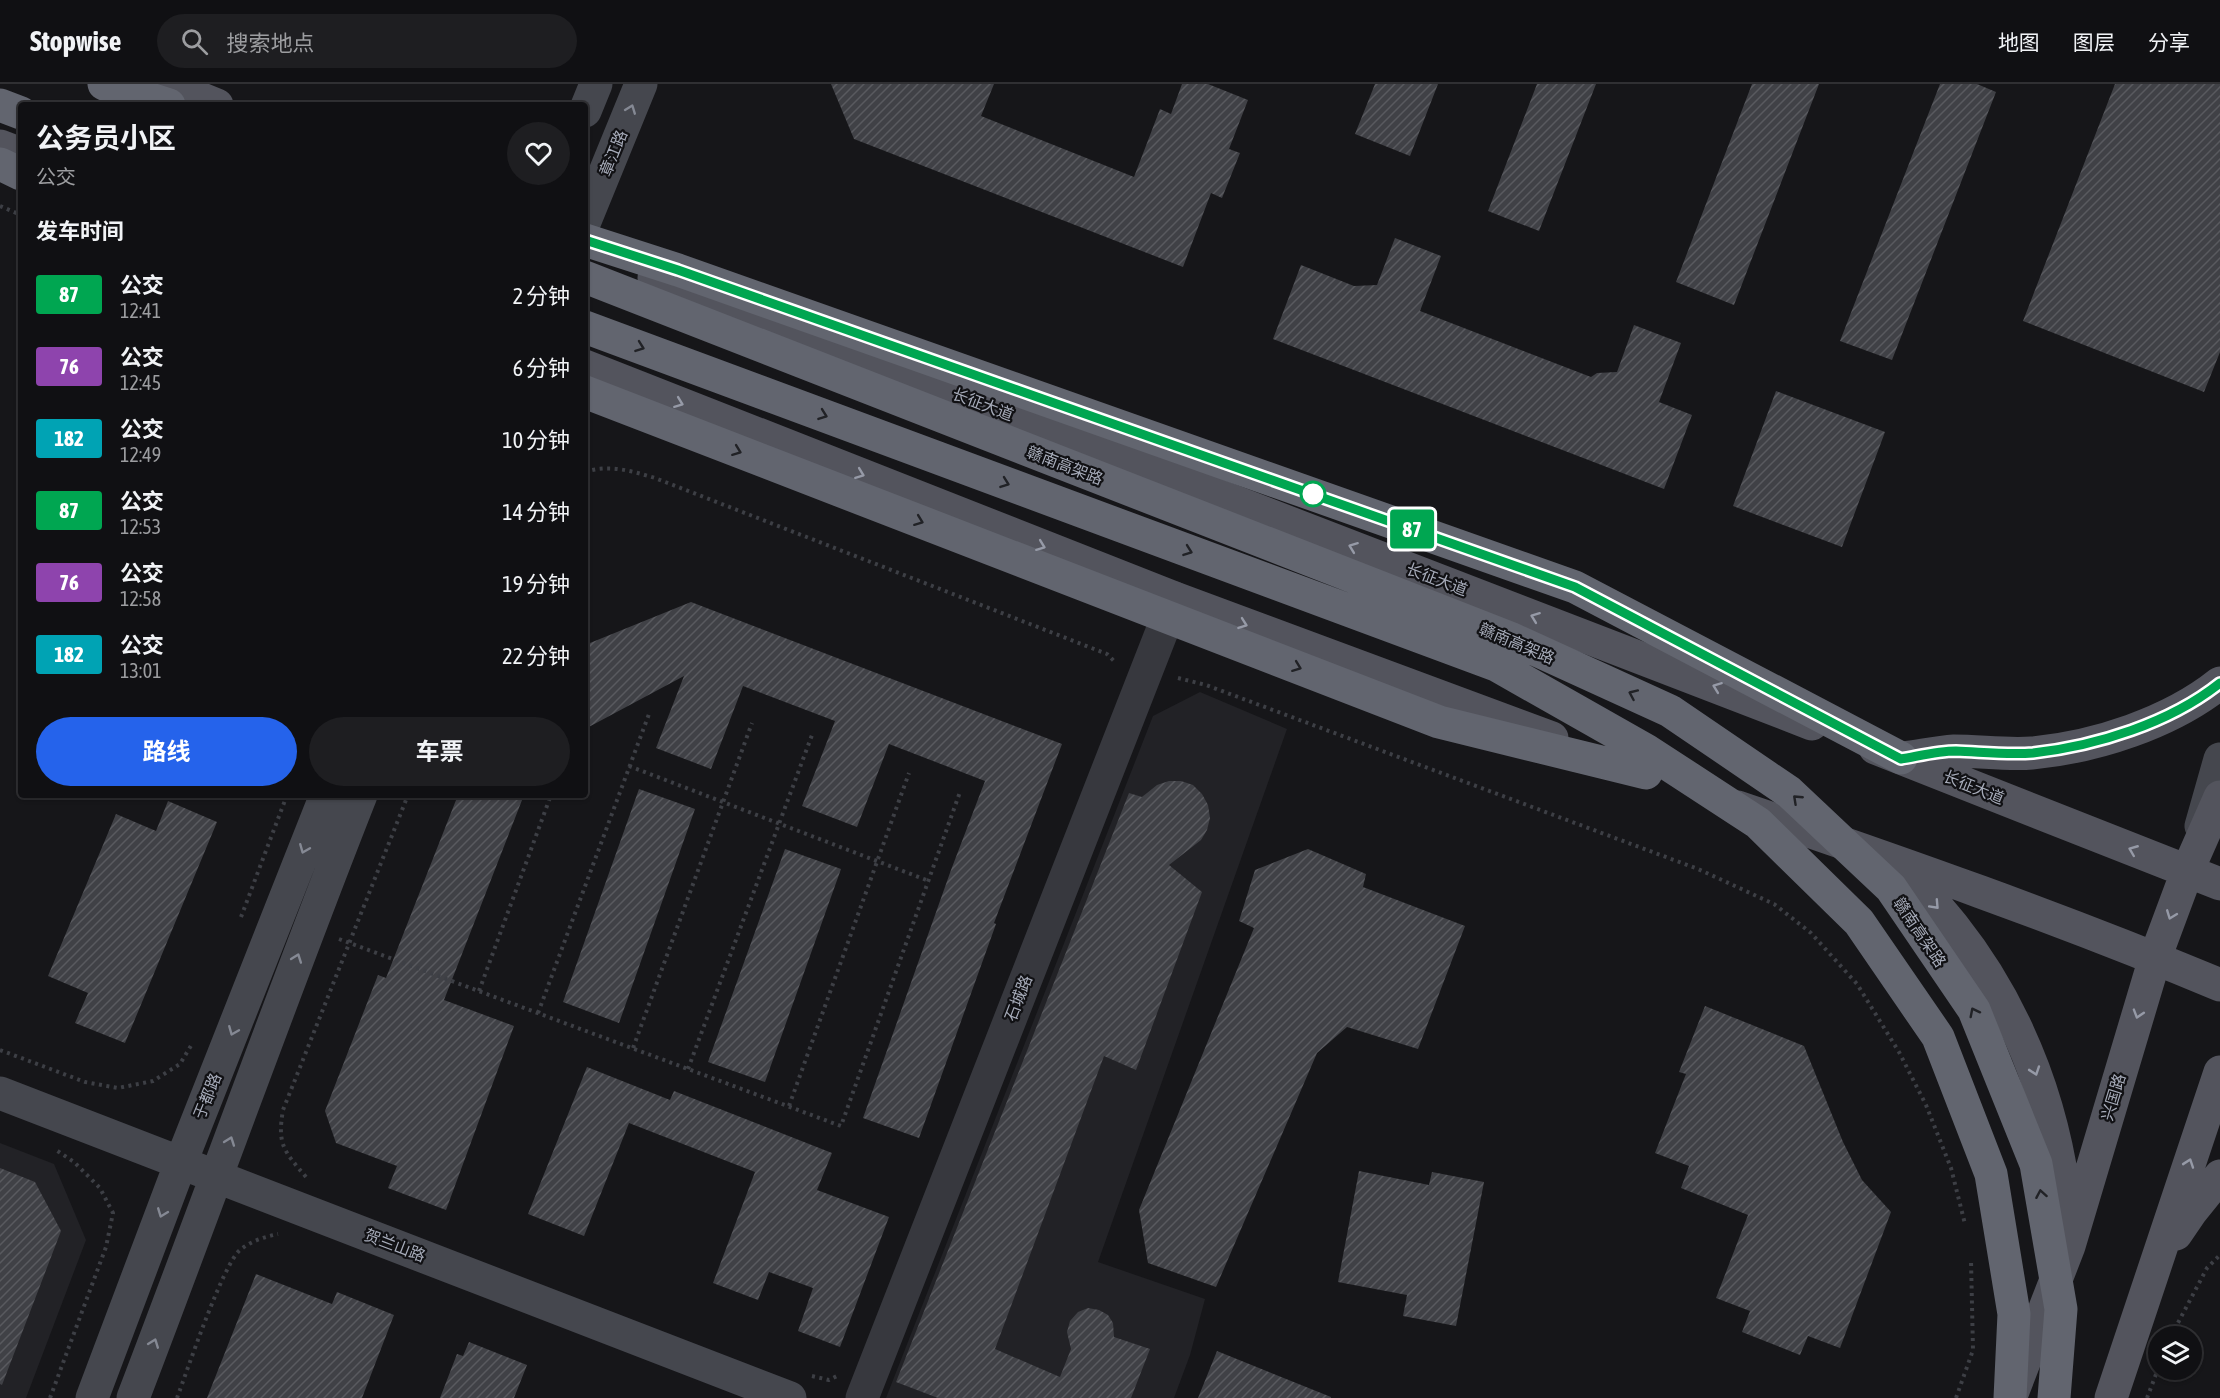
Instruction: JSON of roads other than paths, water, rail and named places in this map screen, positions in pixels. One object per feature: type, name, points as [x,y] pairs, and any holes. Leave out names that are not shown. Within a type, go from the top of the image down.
[{"type":"highway","points":[[84,84],[130,102]]},
{"type":"highway","points":[[104,84],[160,102]]},
{"type":"highway","points":[[0,105],[18,112]]},
{"type":"highway","points":[[0,164],[18,173]]},
{"type":"highway","points":[[588,241],[678,270],[1575,587],[1901,759]]},
{"type":"highway","name":"赣南高架路","points":[[588,278],[1510,638],[1670,711],[1790,792],[1891,888],[1974,1010],[2036,1164],[2061,1309],[2054,1398]]},
{"type":"highway","name":"赣南高架路","points":[[588,328],[1496,665],[1646,750],[1758,823],[1860,921],[1938,1037],[1991,1174],[2014,1314],[2010,1398]]},
{"type":"highway","points":[[588,393],[1439,722],[1646,773]]},
{"type":"main road","points":[[165,84],[210,102]]},
{"type":"main road","points":[[588,104],[596,84]]},
{"type":"main road","name":"章江路","points":[[588,215],[641,84]]},
{"type":"main road","points":[[0,146],[18,153]]},
{"type":"main road","name":"长征大道","points":[[588,253],[2220,884]]},
{"type":"main road","points":[[588,367],[1174,598],[1715,799],[1875,853],[2103,937],[2220,986]]},
{"type":"main road","points":[[1901,759],[1953,751],[1993,754],[2032,753],[2110,738],[2146,725],[2182,707],[2220,683]]},
{"type":"main road","points":[[2187,872],[2220,759]]},
{"type":"main road","name":"兴国路","points":[[2010,1398],[2069,1246],[2155,958],[2187,872],[2220,797]]},
{"type":"main road","name":"于都路","points":[[92,1398],[181,1162],[325,798]]},
{"type":"main road","points":[[133,1398],[309,927],[360,798]]},
{"type":"main road","points":[[1875,853],[1906,876],[1938,907],[1984,969],[2012,1017],[2031,1060],[2047,1106],[2066,1198],[2069,1246]]},
{"type":"main road","points":[[2111,1398],[2220,1072]]},
{"type":"main road","name":"贺兰山路","points":[[0,1092],[217,1176],[796,1385]]},
{"type":"main road","points":[[2138,1314],[2169,1244],[2220,1176]]},
{"type":"street","name":"石城路","points":[[853,1386],[1174,598]]}]
